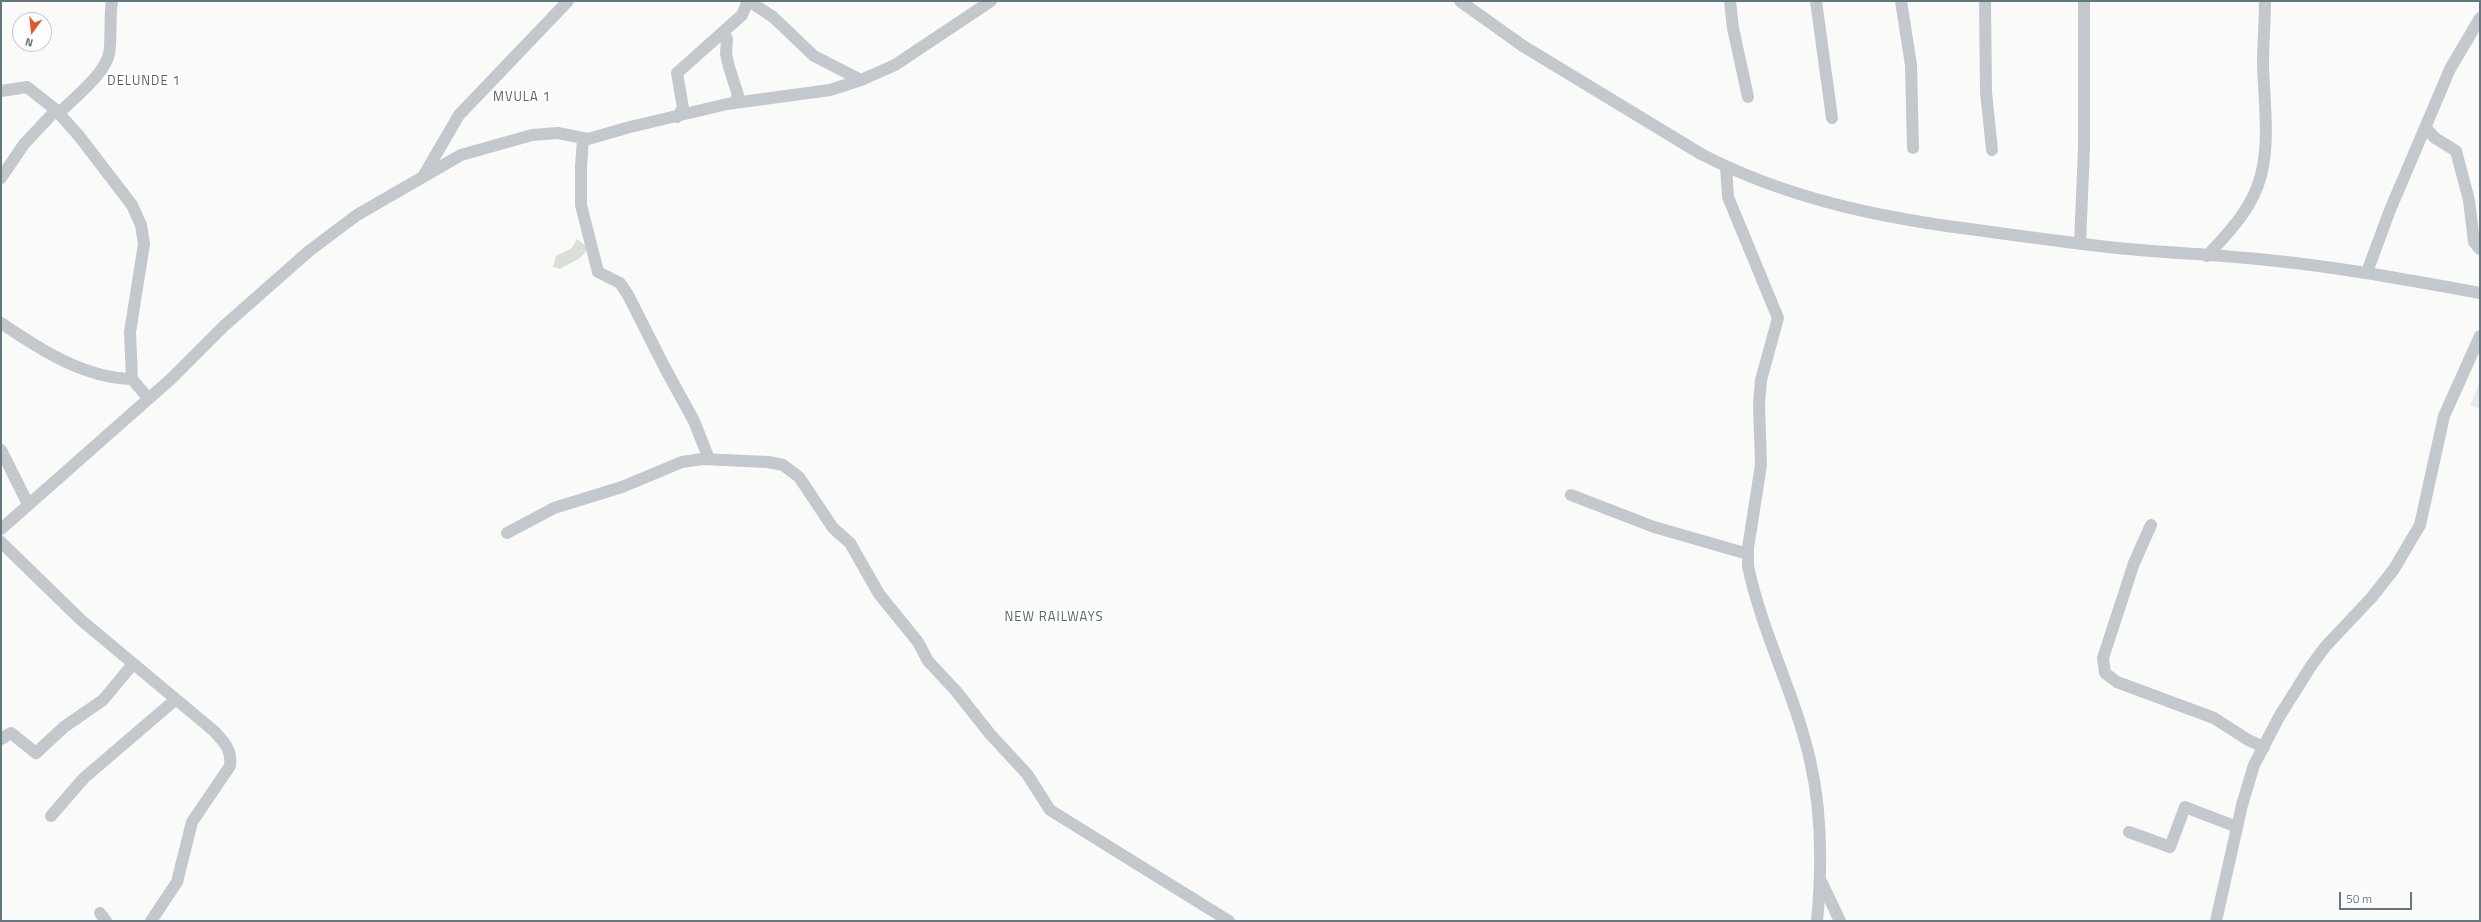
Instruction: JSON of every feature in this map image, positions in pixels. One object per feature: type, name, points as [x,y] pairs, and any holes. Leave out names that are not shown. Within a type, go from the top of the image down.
[{"type":"street","points":[[1,178],[24,144],[98,73],[106,62],[109,54],[110,15],[112,1]]},
{"type":"street","points":[[424,175],[460,115],[568,1]]},
{"type":"street","points":[[677,117],[683,108],[677,73],[723,32],[731,22],[742,15],[749,1],[773,17],[814,56],[861,80]]},
{"type":"street","points":[[1,529],[148,398],[261,292],[309,252],[353,217],[461,155],[532,135],[558,133],[584,139],[735,103],[822,92],[861,80],[895,65],[991,1]]},
{"type":"street","points":[[1460,1],[1522,46],[1726,167],[1799,196],[1843,208],[1954,227],[2080,244],[2266,260],[2367,272],[2480,293]]},
{"type":"street","points":[[1730,1],[1733,28],[1748,98]]},
{"type":"street","points":[[1816,1],[1832,118]]},
{"type":"street","points":[[1901,1],[1911,65],[1913,148]]},
{"type":"street","points":[[1985,1],[1986,92],[1992,150]]},
{"type":"street","points":[[2080,244],[2084,150],[2084,1]]},
{"type":"street","points":[[2207,256],[2235,226],[2250,200],[2261,176],[2265,138],[2263,55],[2265,1]]},
{"type":"street","points":[[2367,272],[2390,210],[2450,69],[2480,18]]},
{"type":"street","points":[[723,32],[727,39],[726,54],[738,95],[735,103]]},
{"type":"street","points":[[1,91],[27,87],[58,112],[132,205],[145,236],[130,332],[132,380]]},
{"type":"street","points":[[2426,128],[2435,138],[2456,151],[2469,200],[2474,242],[2480,249]]},
{"type":"street","points":[[584,139],[581,167],[581,205],[598,272],[620,283],[628,294],[661,362],[694,421],[709,459]]},
{"type":"street","points":[[1726,167],[1728,197],[1778,318],[1761,380],[1759,405],[1761,466],[1748,554],[1752,582],[1810,761],[1819,838],[1820,879],[1817,921]]},
{"type":"street","points":[[2,326],[52,356],[101,374],[132,380],[148,398]]},
{"type":"street","points":[[2216,921],[2248,784],[2264,747],[2279,717],[2311,666],[2325,647],[2372,597],[2394,569],[2420,525],[2444,416],[2480,336]]},
{"type":"street","points":[[1,450],[28,504]]},
{"type":"street","points":[[507,533],[554,508],[622,487],[682,462],[709,459],[768,462],[783,465],[799,477],[833,528],[850,543],[879,594],[918,642],[928,661],[956,691],[990,734],[1027,774],[1050,810],[1229,921]]},
{"type":"street","points":[[1571,495],[1654,527],[1748,554]]},
{"type":"street","points":[[2151,525],[2134,562],[2106,646],[2102,665],[2105,673],[2117,682],[2214,718],[2248,740],[2264,747]]},
{"type":"street","points":[[1,542],[81,620],[214,731],[228,746],[231,756],[226,773],[192,822],[177,882],[151,921]]},
{"type":"street","points":[[1,739],[11,733],[36,753],[64,727],[103,700],[133,664]]},
{"type":"street","points":[[51,816],[84,778],[176,700]]},
{"type":"street","points":[[2130,832],[2170,847],[2185,807],[2237,827]]},
{"type":"street","points":[[1820,879],[1829,902],[1840,921]]},
{"type":"shaded area","points":[[577,239],[589,248],[580,258],[560,269],[553,267],[556,256],[572,248]]},
{"type":"shaded area","points":[[2480,382],[2480,409],[2470,405]]},
{"type":"district","name":"DELUNDE 1","points":[[144,82]]},
{"type":"district","name":"MVULA 1","points":[[522,98]]},
{"type":"district","name":"NEW RAILWAYS","points":[[1054,618]]}]
